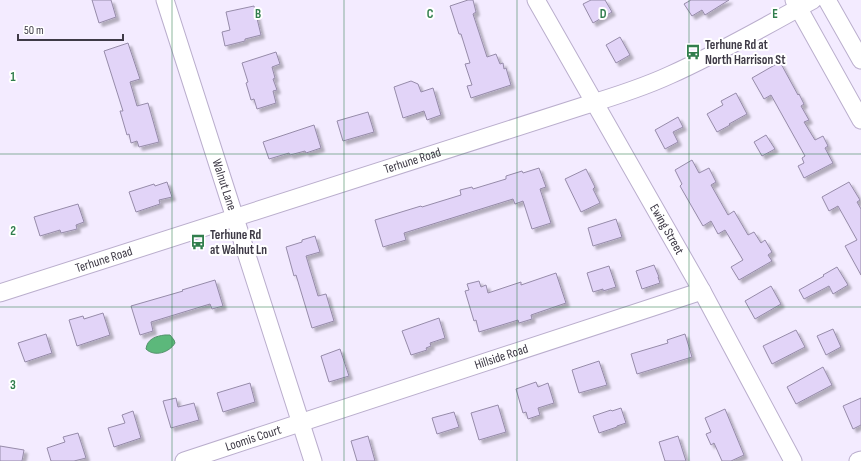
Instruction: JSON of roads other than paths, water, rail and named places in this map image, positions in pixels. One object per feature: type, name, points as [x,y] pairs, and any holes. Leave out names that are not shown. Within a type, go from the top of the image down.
[{"type":"street","name":"Walnut Lane","points":[[165,0],[313,461]]},
{"type":"street","name":"Ewing Street","points":[[536,0],[702,291],[793,461]]},
{"type":"street","name":"Terhune Road","points":[[0,293],[634,90],[669,76],[713,54],[796,4],[813,0]]},
{"type":"street","points":[[827,0],[861,60]]},
{"type":"street","points":[[796,4],[861,120]]},
{"type":"street","name":"Hillside Road","points":[[301,423],[702,291]]},
{"type":"street","name":"Loomis Court","points":[[184,461],[301,423]]},
{"type":"place","name":"Terhune Rd at North Harrison St","points":[[693,52]]},
{"type":"place","name":"Terhune Rd at Walnut Ln","points":[[198,242]]}]
